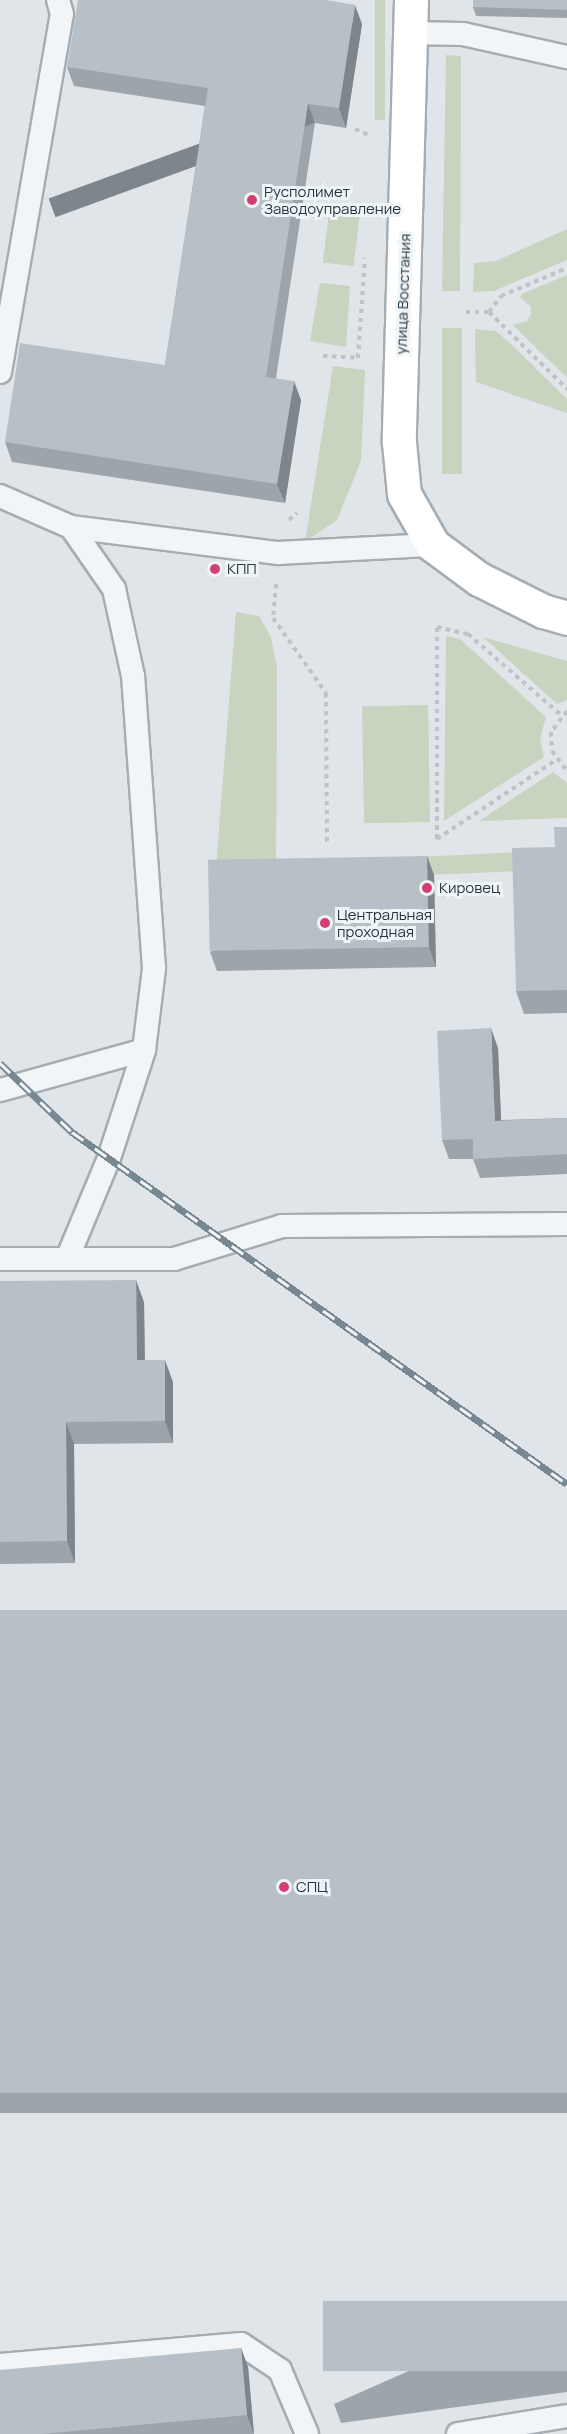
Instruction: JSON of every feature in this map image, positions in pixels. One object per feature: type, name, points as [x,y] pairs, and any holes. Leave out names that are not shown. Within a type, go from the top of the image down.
[{"type":"street","name":"улица Восстания","points":[[411,0],[399,442],[404,495],[433,545]]},
{"type":"street","points":[[433,545],[479,579],[543,611],[567,618]]},
{"type":"lane","points":[[0,372],[62,14],[58,0]]},
{"type":"lane","points":[[410,33],[463,34],[567,57]]},
{"type":"lane","points":[[0,496],[71,527],[278,553],[433,545]]},
{"type":"lane","points":[[67,1259],[109,1158],[144,1050],[154,968],[133,676],[114,589],[71,527]]},
{"type":"lane","points":[[0,1090],[144,1050]]},
{"type":"lane","points":[[0,1259],[174,1259],[282,1226],[567,1224]]},
{"type":"lane","points":[[0,2365],[241,2344],[280,2370],[307,2434]]},
{"type":"lane","points":[[458,2434],[567,2416]]},
{"type":"path","points":[[355,129],[373,136],[372,148]]},
{"type":"path","points":[[323,356],[358,358],[365,249]]},
{"type":"path","points":[[489,312],[501,296],[567,268]]},
{"type":"path","points":[[466,312],[489,312],[567,389]]},
{"type":"path","points":[[297,513],[281,528],[273,618],[326,693],[327,843]]},
{"type":"path","points":[[556,760],[436,839],[438,627],[468,634],[561,715]]},
{"type":"path","points":[[567,711],[561,715],[551,732],[556,760],[567,771]]},
{"type":"green space","points":[[375,0],[385,0],[385,120],[375,120]]},
{"type":"green space","points":[[446,55],[461,56],[460,291],[442,291]]},
{"type":"green space","points":[[330,204],[361,208],[354,266],[323,263]]},
{"type":"green space","points":[[567,229],[567,260],[494,291],[473,292],[474,263],[496,261]]},
{"type":"green space","points":[[567,275],[567,378],[513,325],[527,321],[531,314],[531,307],[520,297],[524,293]]},
{"type":"green space","points":[[320,283],[350,286],[346,347],[310,341]]},
{"type":"green space","points":[[442,328],[462,328],[462,474],[442,474]]},
{"type":"green space","points":[[475,329],[496,331],[511,344],[567,399],[567,413],[476,382]]},
{"type":"green space","points":[[333,366],[365,370],[361,461],[337,520],[305,542]]},
{"type":"green space","points":[[236,612],[259,616],[271,637],[277,668],[276,879],[215,880]]},
{"type":"green space","points":[[446,636],[460,639],[546,717],[540,739],[544,757],[444,821]]},
{"type":"green space","points":[[483,637],[567,661],[567,700],[557,704]]},
{"type":"green space","points":[[428,705],[430,822],[364,823],[362,706]]},
{"type":"green space","points":[[553,772],[567,783],[567,818],[479,821]]},
{"type":"green space","points":[[562,850],[520,871],[378,877],[376,859]]},
{"type":"building","name":"Русполимет Заводоуправление","points":[[78,0],[326,0],[355,5],[339,108],[308,104],[266,377],[294,381],[277,484],[5,442],[20,343],[165,365],[208,88],[67,67]]},
{"type":"building","points":[[473,0],[567,0],[567,10],[473,7]]},
{"type":"building","points":[[554,827],[567,827],[567,990],[516,991],[512,848],[555,847]]},
{"type":"building","name":"Центральная проходная","points":[[427,856],[429,947],[210,951],[208,860]]},
{"type":"building","points":[[491,1028],[495,1121],[567,1118],[567,1154],[473,1159],[473,1139],[442,1140],[437,1031]]},
{"type":"building","points":[[136,1280],[137,1360],[165,1360],[165,1421],[66,1422],[67,1541],[0,1542],[0,1281]]},
{"type":"building","name":"СПЦ","points":[[0,1610],[567,1610],[567,2093],[0,2093]]},
{"type":"building","points":[[323,2301],[567,2301],[567,2371],[323,2371]]},
{"type":"building","points":[[241,2348],[247,2415],[41,2434],[0,2434],[0,2370]]},
{"type":"railway","points":[[0,1063],[72,1132],[567,1484]]},
{"type":"place","name":"Русполимет Заводоуправление","points":[[252,200]]},
{"type":"place","name":"КПП","points":[[215,569]]},
{"type":"place","name":"Кировец","points":[[427,888]]},
{"type":"place","name":"Центральная проходная","points":[[325,923]]},
{"type":"place","name":"СПЦ","points":[[284,1887]]}]
